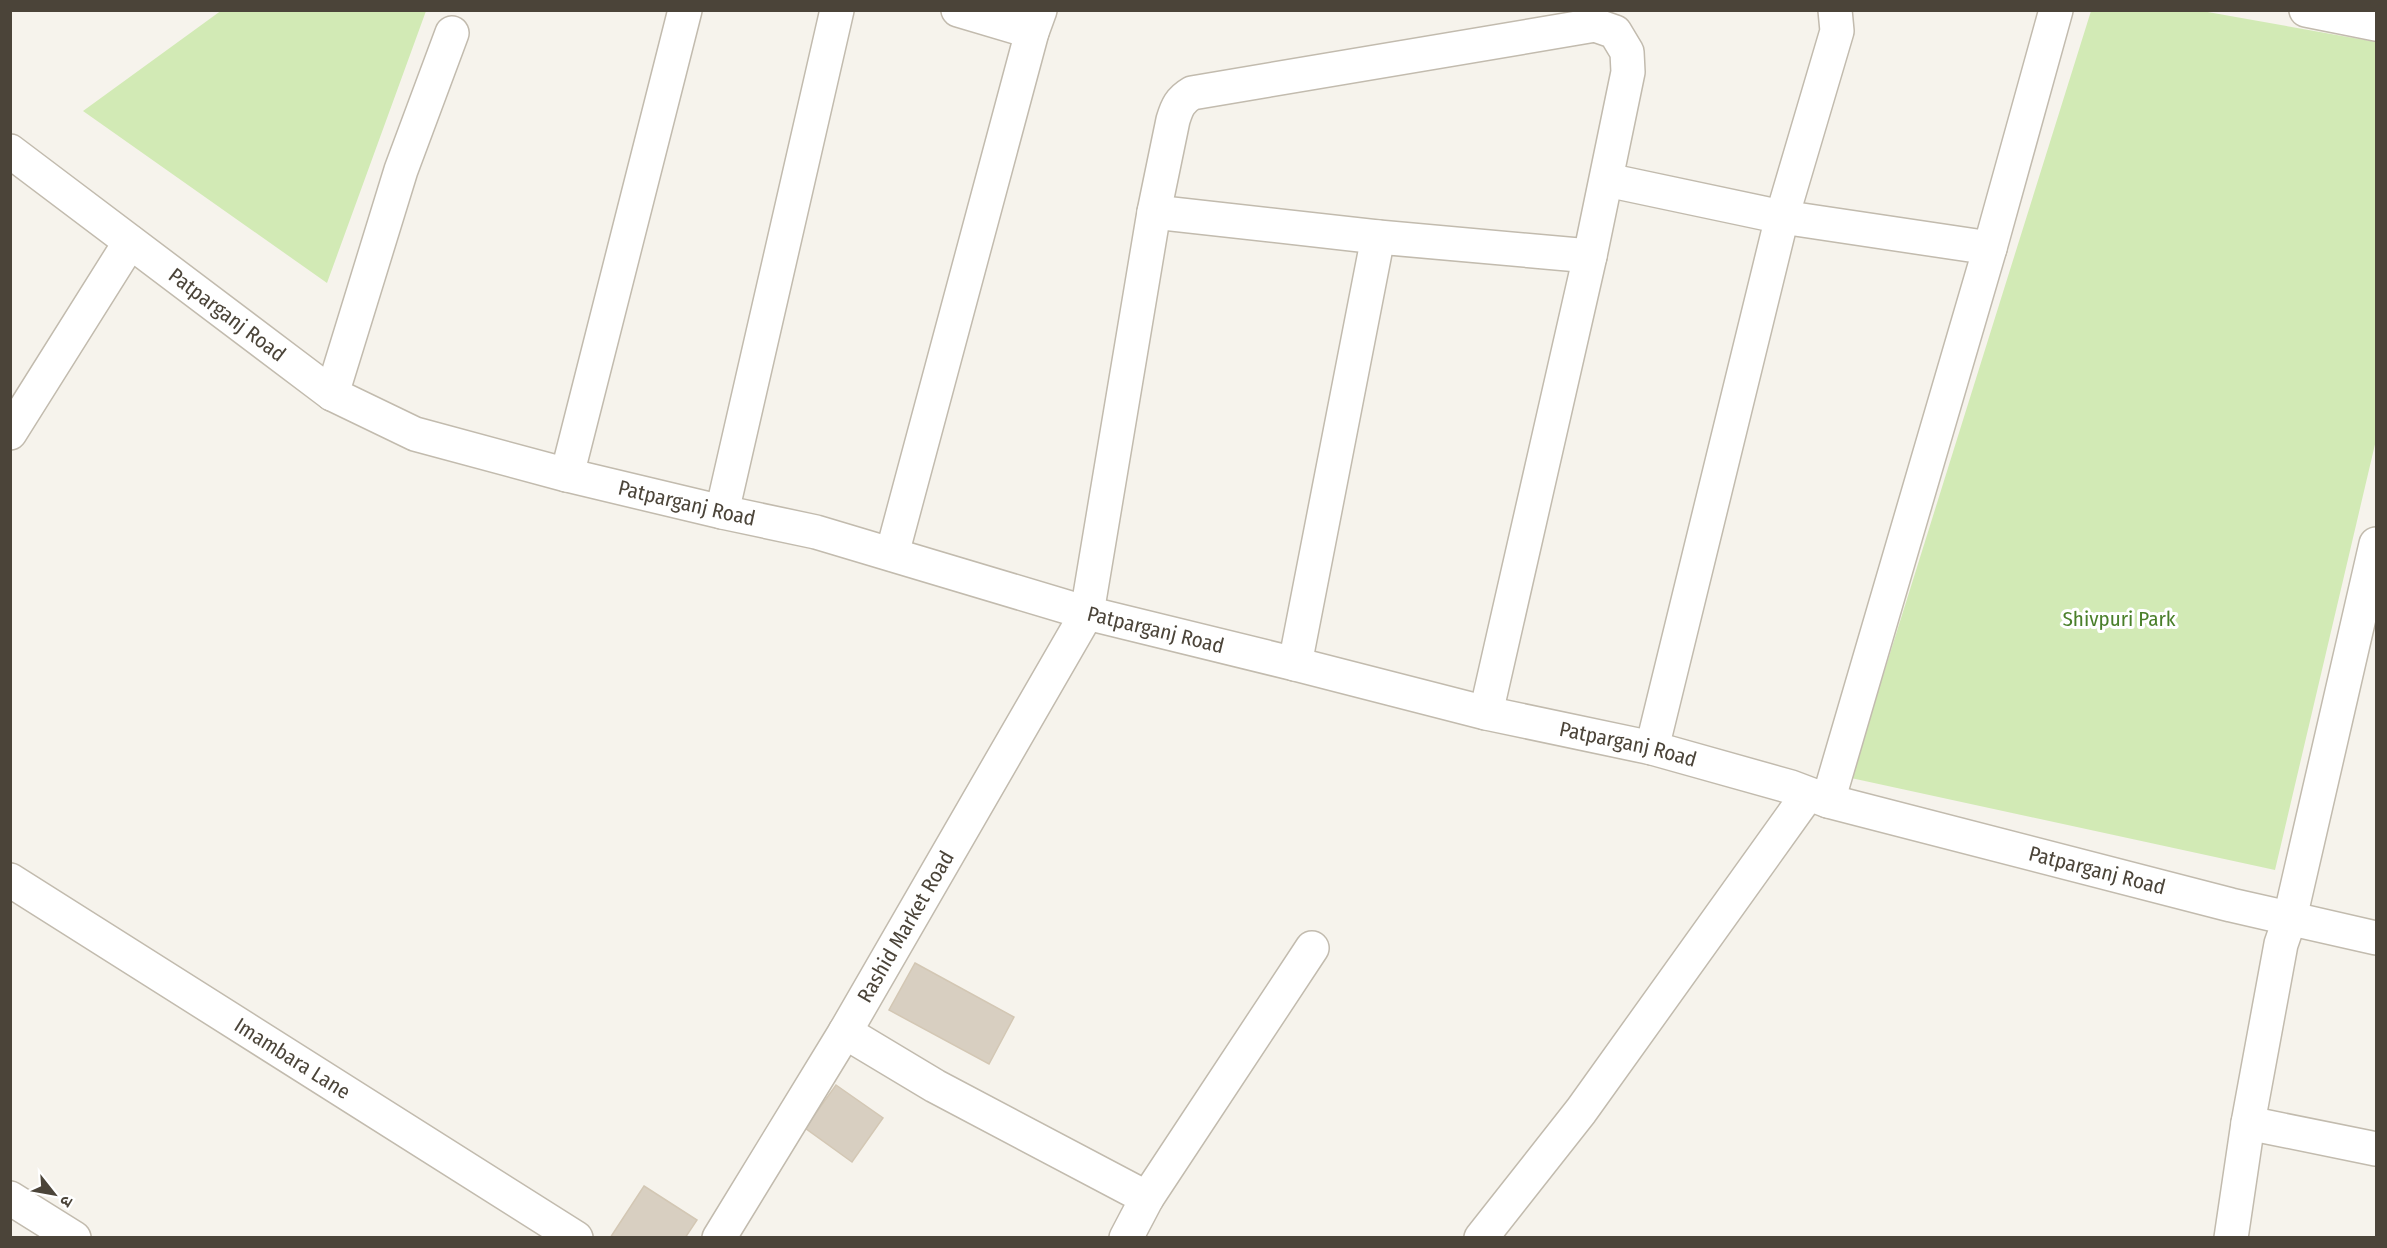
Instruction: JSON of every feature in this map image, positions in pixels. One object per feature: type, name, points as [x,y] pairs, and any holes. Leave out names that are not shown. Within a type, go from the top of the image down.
[{"type":"street","points":[[567,475],[685,10]]},
{"type":"street","points":[[722,513],[837,10]]},
{"type":"street","points":[[892,554],[1036,21],[958,10]]},
{"type":"street","points":[[1652,748],[1782,217],[1837,31],[1835,10]]},
{"type":"street","points":[[1481,1238],[1581,1111],[1818,798],[1990,248],[2055,10]]},
{"type":"street","points":[[2306,10],[2376,24]]},
{"type":"street","points":[[1087,614],[1154,212],[1177,107],[1183,99],[1192,93],[1595,25],[1615,32],[1627,52],[1628,72],[1590,256],[1486,713]]},
{"type":"street","points":[[332,394],[401,170],[452,33]]},
{"type":"street","name":"Patparganj Road","points":[[10,151],[332,394],[415,434],[567,475],[722,513],[816,532],[1087,614],[1486,713],[1652,748],[1818,798],[2219,903],[2376,938]]},
{"type":"street","points":[[1606,180],[1782,217],[1990,248]]},
{"type":"street","points":[[1154,212],[1377,237],[1590,256]]},
{"type":"street","points":[[1295,664],[1377,237]]},
{"type":"street","points":[[10,433],[130,242]]},
{"type":"street","points":[[2231,1238],[2248,1123],[2281,944],[2290,918],[2376,544]]},
{"type":"street","name":"Rashid Market Road","points":[[719,1238],[845,1032],[1087,614]]},
{"type":"street","name":"Imambara Lane","points":[[10,880],[576,1238]]},
{"type":"street","points":[[1126,1238],[1147,1198],[1312,948]]},
{"type":"street","points":[[845,1032],[935,1086],[1147,1198]]},
{"type":"street","points":[[2248,1123],[2376,1149]]},
{"type":"street","points":[[10,1198],[74,1238]]},
{"type":"green space","points":[[222,10],[426,11],[327,283],[83,111]]},
{"type":"green space","name":"Shivpuri Park","points":[[2091,11],[2202,11],[2376,42],[2376,440],[2275,870],[1851,778]]},
{"type":"building","points":[[915,963],[1014,1017],[989,1064],[889,1010]]},
{"type":"building","points":[[836,1085],[883,1118],[852,1162],[805,1128]]},
{"type":"building","points":[[644,1186],[697,1220],[685,1238],[610,1238]]}]
